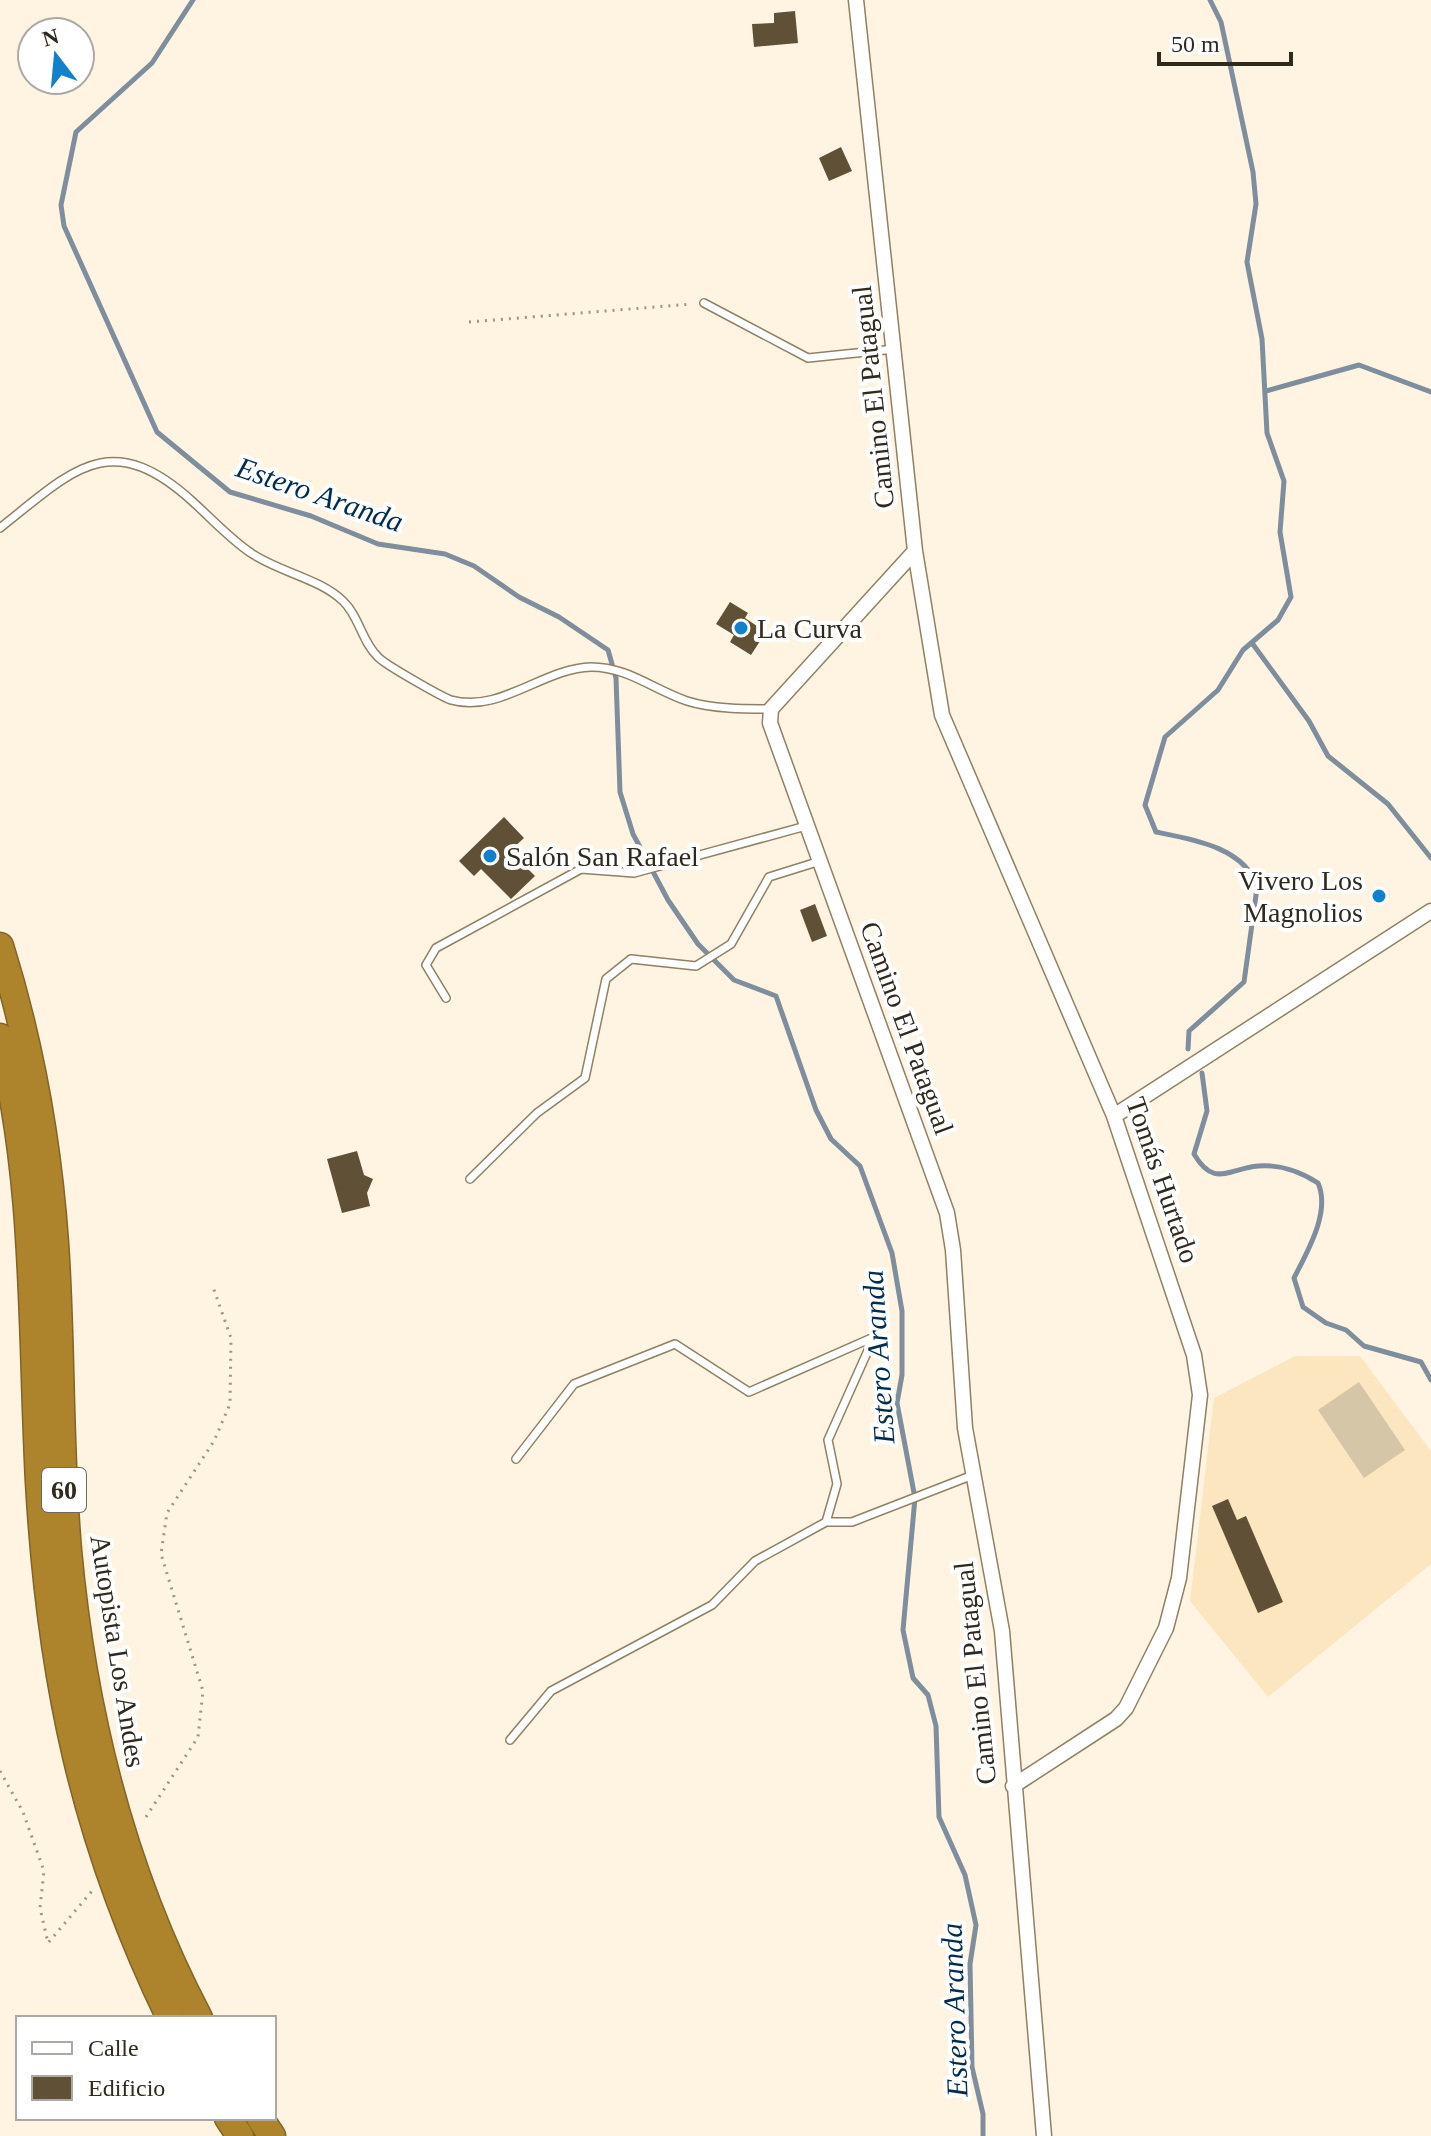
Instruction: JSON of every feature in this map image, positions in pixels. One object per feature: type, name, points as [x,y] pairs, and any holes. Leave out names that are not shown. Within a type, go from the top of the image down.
[{"type":"highway","name":"Autopista Los Andes","points":[[0,946],[35,1086],[50,1189],[68,1550],[90,1710],[105,1781],[134,1872],[173,1967],[198,2016]]},
{"type":"highway","name":"Autopista Los Andes","points":[[0,1037],[28,1202],[42,1532],[64,1708],[80,1783],[101,1855],[128,1927],[169,2016]]},
{"type":"street","name":"Camino El Patagual","points":[[856,0],[915,551]]},
{"type":"street","points":[[771,709],[915,551]]},
{"type":"street","name":"Tomás Hurtado","points":[[915,551],[942,715],[961,753],[1114,1116],[1194,1355],[1200,1395],[1179,1578],[1166,1628],[1126,1708],[1101,1731],[1013,1786]]},
{"type":"street","name":"Camino El Patagual","points":[[771,709],[770,723],[817,862],[947,1213],[953,1250],[965,1428],[1002,1631],[1044,2136]]},
{"type":"street","points":[[1114,1116],[1431,911]]},
{"type":"lane","points":[[704,303],[808,358],[895,349]]},
{"type":"lane","points":[[0,528],[69,476],[98,463],[121,459],[143,466],[167,481],[252,554],[339,597],[351,609],[376,656],[450,700],[481,702],[587,667],[618,668],[688,701],[771,709]]},
{"type":"lane","points":[[446,998],[426,965],[436,948],[581,869],[634,873],[806,826]]},
{"type":"lane","points":[[470,1179],[537,1113],[585,1078],[606,979],[631,959],[696,966],[731,944],[769,877],[817,862]]},
{"type":"lane","points":[[516,1459],[574,1384],[675,1344],[749,1392],[874,1337],[828,1440],[837,1484],[826,1522]]},
{"type":"lane","points":[[510,1740],[551,1691],[712,1605],[755,1561],[826,1522],[852,1522],[973,1475]]},
{"type":"path","points":[[469,322],[704,303]]},
{"type":"path","points":[[146,1817],[198,1737],[202,1706],[203,1691],[161,1554],[167,1513],[214,1441],[230,1404],[231,1338],[212,1284]]},
{"type":"path","points":[[0,1771],[23,1812],[44,1871],[40,1908],[48,1943],[92,1891]]},
{"type":"shaded area","points":[[1295,1356],[1360,1356],[1431,1451],[1431,1564],[1268,1697],[1190,1601],[1214,1398]]},
{"type":"shaded area","points":[[1359,1382],[1405,1450],[1364,1478],[1318,1410]]},
{"type":"building","points":[[795,11],[798,43],[754,47],[752,24],[774,23],[774,13]]},
{"type":"building","points":[[841,147],[852,171],[829,181],[819,158]]},
{"type":"building","name":"La Curva","points":[[730,602],[748,613],[745,618],[766,632],[751,655],[730,642],[734,635],[716,624]]},
{"type":"building","name":"Salón San Rafael","points":[[504,817],[524,838],[510,851],[535,876],[511,899],[481,869],[474,876],[459,861]]},
{"type":"building","points":[[815,904],[827,936],[812,942],[800,910]]},
{"type":"building","points":[[357,1151],[364,1175],[373,1179],[367,1193],[370,1206],[342,1213],[327,1159]]},
{"type":"building","points":[[1228,1499],[1237,1520],[1246,1516],[1283,1602],[1258,1613],[1212,1506]]},
{"type":"waterway","name":"Estero Aranda","points":[[193,0],[152,63],[76,132],[61,205],[64,226],[157,432],[230,492],[311,516],[378,544],[445,554],[474,566],[608,650],[616,678],[620,792],[633,834],[668,900],[698,944],[734,980],[776,996],[816,1110],[831,1139],[860,1166],[892,1253],[902,1311],[902,1375],[897,1403],[915,1498],[903,1630],[913,1678],[928,1695],[936,1726],[939,1817],[965,1875],[976,1925],[970,1964],[972,2067],[983,2114],[983,2136]]},
{"type":"waterway","points":[[1188,1049],[1189,1031],[1244,982],[1257,888],[1251,874],[1230,855],[1201,842],[1156,832],[1145,805],[1165,737],[1218,690],[1243,650],[1278,620],[1291,597],[1280,532],[1284,481],[1267,433],[1262,339],[1247,262],[1256,204],[1253,172],[1221,22],[1210,0]]},
{"type":"waterway","points":[[1266,391],[1359,365],[1431,392]]},
{"type":"waterway","points":[[1252,643],[1309,721],[1328,756],[1388,804],[1431,858]]},
{"type":"waterway","points":[[1202,1073],[1207,1111],[1194,1154],[1208,1171],[1222,1174],[1258,1166],[1274,1166],[1297,1172],[1318,1183],[1322,1206],[1320,1219],[1294,1278],[1303,1307],[1326,1323],[1346,1330],[1364,1346],[1421,1362],[1431,1380]]},
{"type":"place","name":"La Curva","points":[[741,628]]},
{"type":"place","name":"Salón San Rafael","points":[[490,856]]},
{"type":"place","name":"Vivero Los Magnolios","points":[[1379,896]]}]
